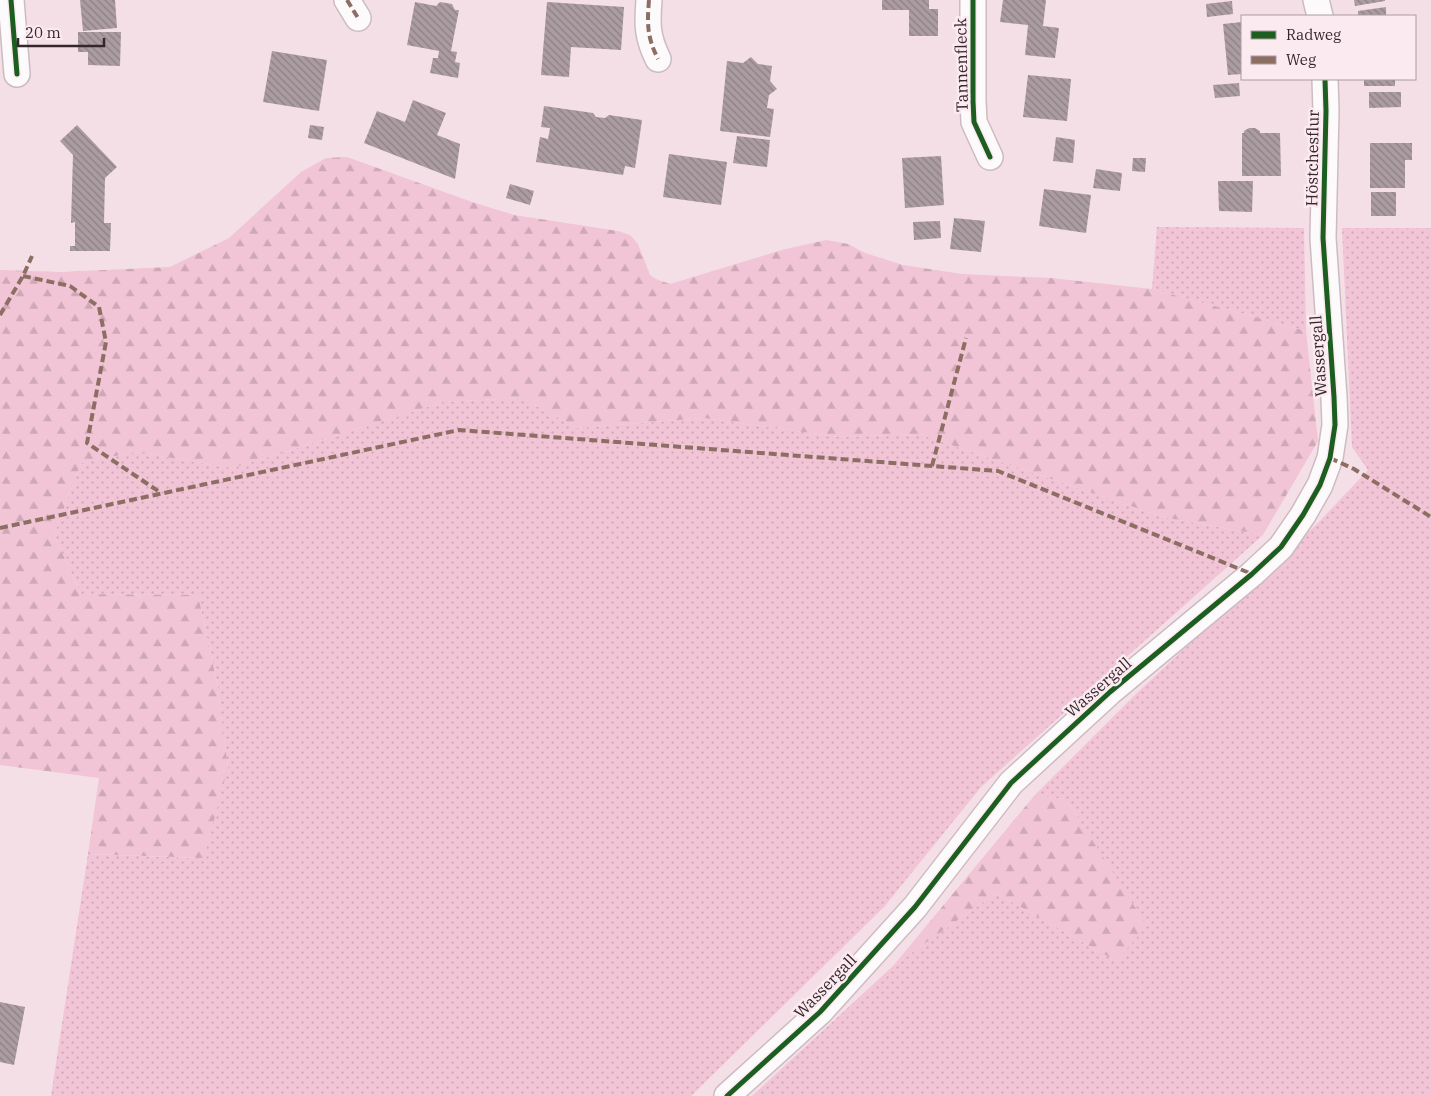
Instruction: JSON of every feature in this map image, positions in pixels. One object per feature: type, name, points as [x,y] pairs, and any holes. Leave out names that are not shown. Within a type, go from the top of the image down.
[{"type":"street","points":[[11,0],[17,74]]},
{"type":"street","points":[[649,0],[647,27],[651,46],[658,60]]},
{"type":"street","name":"Tannenfleck","points":[[973,0],[974,122],[990,157]]},
{"type":"street","points":[[1316,0],[1320,15]]},
{"type":"street","name":"Höstchesflur","points":[[1323,238],[1325,80]]},
{"type":"street","name":"Wassergall","points":[[727,1096],[827,1004],[915,907],[1011,783],[1110,692],[1281,548],[1303,516],[1320,485],[1330,458],[1335,425],[1323,238]]},
{"type":"green space","points":[[347,157],[514,215],[618,231],[630,235],[638,244],[650,275],[670,284],[782,250],[826,240],[848,244],[865,253],[903,265],[962,274],[1051,278],[1152,289],[1306,331],[1318,441],[1263,535],[1163,517],[919,434],[838,437],[704,418],[577,428],[522,398],[443,402],[233,468],[135,452],[81,463],[54,535],[81,594],[198,595],[217,683],[228,767],[204,858],[88,854],[99,778],[0,765],[0,270],[61,272],[170,267],[229,238],[301,172],[326,158]]},
{"type":"green space","points":[[1157,227],[1304,228],[1306,331],[1152,289]]},
{"type":"green space","points":[[1342,228],[1431,228],[1431,1096],[752,1096],[893,966],[996,893],[1116,961],[1146,926],[1066,799],[1034,796],[1137,693],[1318,523],[1368,470],[1352,447]]},
{"type":"green space","points":[[522,398],[577,428],[704,418],[838,437],[919,434],[1163,517],[1263,535],[981,787],[884,907],[691,1096],[51,1096],[88,854],[195,858],[228,767],[217,683],[198,595],[81,594],[54,535],[81,463],[135,452],[233,468],[443,402]]},
{"type":"green space","points":[[1034,796],[1066,799],[1147,926],[1116,961],[996,893],[893,966]]},
{"type":"building","points":[[80,0],[115,0],[117,28],[83,31]]},
{"type":"building","points":[[882,0],[929,0],[929,9],[938,9],[938,36],[909,36],[909,10],[882,10]]},
{"type":"building","points":[[1003,0],[1046,0],[1043,26],[1059,28],[1055,58],[1025,55],[1028,25],[1000,22]]},
{"type":"building","points":[[1354,0],[1385,0],[1385,1],[1355,6]]},
{"type":"building","points":[[1232,1],[1233,14],[1207,17],[1206,4]]},
{"type":"building","points":[[415,2],[436,6],[440,2],[452,4],[455,10],[459,10],[451,51],[457,52],[455,62],[460,63],[458,78],[430,73],[433,58],[438,58],[439,51],[407,45]]},
{"type":"building","points":[[547,2],[624,7],[621,50],[571,47],[569,77],[541,75]]},
{"type":"building","points":[[1386,7],[1386,15],[1358,15],[1358,11]]},
{"type":"building","points":[[1241,22],[1241,74],[1228,75],[1223,24]]},
{"type":"building","points":[[78,32],[121,32],[120,66],[88,65],[88,52],[78,52]]},
{"type":"building","points":[[272,51],[327,60],[319,111],[263,102]]},
{"type":"building","points":[[751,57],[758,64],[772,66],[770,81],[777,89],[769,95],[767,108],[774,109],[770,137],[720,131],[727,61],[743,63]]},
{"type":"building","points":[[1028,75],[1071,79],[1067,121],[1023,117]]},
{"type":"building","points":[[1364,80],[1395,80],[1395,86],[1364,86]]},
{"type":"building","points":[[1239,83],[1240,96],[1215,98],[1213,85]]},
{"type":"building","points":[[1369,92],[1401,92],[1401,107],[1369,108]]},
{"type":"building","points":[[413,100],[446,113],[437,135],[460,144],[455,179],[364,143],[377,111],[405,122]]},
{"type":"building","points":[[544,106],[593,113],[596,117],[605,118],[609,115],[642,120],[635,168],[625,166],[623,175],[536,162],[540,137],[548,139],[550,128],[541,127]]},
{"type":"building","points":[[77,125],[117,167],[105,178],[104,223],[111,223],[110,251],[70,251],[70,246],[75,246],[75,222],[71,223],[73,155],[60,141]]},
{"type":"building","points":[[310,125],[324,127],[322,140],[308,138]]},
{"type":"building","points":[[1249,128],[1255,128],[1260,133],[1280,133],[1281,176],[1242,176],[1242,133]]},
{"type":"building","points":[[737,136],[770,140],[767,167],[733,163]]},
{"type":"building","points":[[1056,137],[1075,140],[1073,163],[1053,161]]},
{"type":"building","points":[[1370,143],[1412,143],[1412,160],[1405,160],[1405,188],[1370,188]]},
{"type":"building","points":[[669,154],[727,162],[721,205],[663,197]]},
{"type":"building","points":[[941,156],[944,205],[905,208],[902,158]]},
{"type":"building","points":[[1133,158],[1146,158],[1145,172],[1132,171]]},
{"type":"building","points":[[1096,169],[1122,173],[1120,191],[1093,188]]},
{"type":"building","points":[[1218,181],[1253,181],[1252,212],[1219,211]]},
{"type":"building","points":[[510,184],[534,191],[530,205],[506,198]]},
{"type":"building","points":[[1044,189],[1091,195],[1086,233],[1039,226]]},
{"type":"building","points":[[1371,192],[1396,192],[1396,216],[1371,216]]},
{"type":"building","points":[[954,218],[985,221],[981,252],[950,249]]},
{"type":"building","points":[[940,221],[941,238],[914,240],[913,222]]},
{"type":"building","points":[[0,1002],[25,1007],[14,1065],[0,1062]]},
{"type":"marked path","points":[[347,0],[358,18]]},
{"type":"marked path","points":[[649,0],[649,30],[658,59]]},
{"type":"marked path","points":[[0,315],[23,276],[32,256]]},
{"type":"marked path","points":[[23,276],[70,286],[99,307],[106,342],[87,443],[161,493]]},
{"type":"marked path","points":[[932,466],[966,338]]},
{"type":"marked path","points":[[0,528],[459,430],[998,471],[1252,574]]},
{"type":"marked path","points":[[1330,458],[1354,469],[1431,517]]},
{"type":"cycle path","points":[[11,0],[17,74]]},
{"type":"cycle path","points":[[973,0],[974,122],[990,157]]},
{"type":"cycle path","points":[[727,1096],[820,1012],[915,907],[1011,783],[1110,692],[1252,574],[1281,547],[1303,515],[1320,485],[1330,458],[1335,425],[1323,238],[1325,80]]}]
